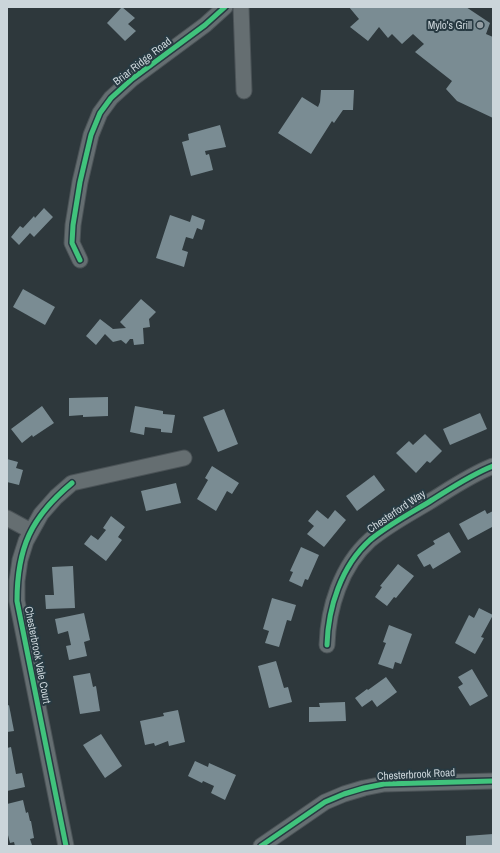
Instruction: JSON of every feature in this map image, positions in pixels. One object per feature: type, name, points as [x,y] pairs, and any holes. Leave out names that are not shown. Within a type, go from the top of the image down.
[{"type":"street","name":"Briar Ridge Road","points":[[80,260],[72,243],[73,225],[80,182],[91,135],[100,113],[111,98],[132,79],[205,25],[225,7]]},
{"type":"street","points":[[241,7],[244,91]]},
{"type":"street","name":"Chesterbrook Vale Court","points":[[66,846],[17,601],[17,581],[20,560],[31,531],[41,514],[56,497],[72,484],[184,458]]},
{"type":"street","name":"Chesterford Way","points":[[327,645],[331,612],[338,589],[348,567],[370,540],[472,475],[493,466]]},
{"type":"street","points":[[7,518],[31,531]]},
{"type":"street","name":"Chesterbrook Road","points":[[261,846],[325,802],[364,788],[384,784],[493,781]]},
{"type":"building","points":[[122,7],[135,18],[128,24],[136,31],[125,41],[107,23]]},
{"type":"building","points":[[349,7],[466,7],[490,23],[486,34],[493,37],[493,118],[457,101],[446,89],[452,81],[415,52],[424,44],[413,34],[402,44],[392,34],[388,38],[379,27],[368,41],[350,27],[359,19]]},
{"type":"building","points":[[321,90],[354,90],[353,110],[343,110],[334,123],[332,121],[311,154],[278,133],[302,97],[318,107]]},
{"type":"building","points":[[220,125],[226,147],[205,151],[206,155],[209,154],[213,170],[191,176],[182,142],[189,140],[188,134]]},
{"type":"building","points":[[44,208],[53,217],[34,237],[30,233],[19,245],[11,237],[20,226],[23,228]]},
{"type":"building","points":[[170,215],[190,222],[192,215],[205,220],[202,230],[197,228],[193,239],[186,237],[182,250],[188,252],[184,267],[156,258]]},
{"type":"building","points":[[23,289],[55,307],[45,325],[13,307]]},
{"type":"building","points":[[141,299],[156,312],[149,319],[150,327],[143,328],[144,344],[134,345],[133,339],[130,339],[126,344],[121,340],[113,342],[105,334],[96,345],[86,336],[100,319],[113,329],[126,328],[120,322]]},
{"type":"building","points":[[108,397],[108,416],[69,416],[69,398]]},
{"type":"building","points":[[42,406],[54,423],[33,437],[32,435],[22,443],[11,429]]},
{"type":"building","points":[[135,406],[163,411],[163,414],[175,415],[172,433],[161,432],[161,429],[145,427],[144,435],[130,432]]},
{"type":"building","points":[[224,409],[238,444],[218,452],[203,417]]},
{"type":"building","points":[[480,413],[487,429],[450,445],[443,429]]},
{"type":"building","points":[[425,434],[442,451],[430,463],[427,461],[416,473],[396,453],[409,441],[413,445]]},
{"type":"building","points":[[7,459],[18,462],[16,468],[23,470],[19,485],[7,482]]},
{"type":"building","points":[[212,466],[239,483],[232,494],[227,491],[216,511],[197,499],[208,480],[205,478]]},
{"type":"building","points":[[374,475],[385,490],[357,511],[346,496]]},
{"type":"building","points":[[176,483],[181,503],[146,511],[141,491]]},
{"type":"building","points":[[317,510],[328,519],[335,510],[346,520],[324,547],[307,534],[314,526],[308,521]]},
{"type":"building","points":[[485,510],[487,514],[493,511],[492,527],[468,540],[459,524]]},
{"type":"building","points":[[111,516],[125,527],[118,537],[122,540],[106,561],[84,544],[91,535],[98,540],[106,530],[103,528]]},
{"type":"building","points":[[449,532],[461,552],[433,569],[430,564],[424,567],[417,555],[435,544],[433,541]]},
{"type":"building","points":[[301,547],[319,555],[308,580],[305,579],[302,587],[289,581],[293,572],[290,571]]},
{"type":"building","points":[[398,564],[414,576],[396,598],[394,597],[387,606],[375,597],[382,587],[380,586]]},
{"type":"building","points":[[73,566],[75,608],[46,609],[45,595],[54,595],[52,567]]},
{"type":"building","points":[[272,598],[296,605],[291,621],[287,620],[279,647],[265,643],[269,631],[263,629]]},
{"type":"building","points":[[479,608],[493,615],[481,637],[484,638],[475,654],[455,643],[469,615],[474,618]]},
{"type":"building","points":[[84,613],[90,640],[84,642],[87,656],[69,660],[66,646],[71,645],[68,631],[58,634],[55,619]]},
{"type":"building","points":[[389,625],[412,634],[401,664],[395,662],[393,669],[378,664],[386,643],[383,642]]},
{"type":"building","points":[[276,661],[284,688],[288,687],[292,702],[269,708],[258,666]]},
{"type":"building","points":[[472,669],[488,696],[470,706],[458,687],[463,684],[458,677]]},
{"type":"building","points":[[90,673],[93,687],[96,686],[100,711],[80,714],[73,676]]},
{"type":"building","points":[[386,677],[397,692],[377,707],[372,700],[362,707],[355,698]]},
{"type":"building","points":[[345,702],[346,721],[309,722],[309,707],[320,707],[319,703]]},
{"type":"building","points":[[9,705],[14,731],[7,732],[7,706]]},
{"type":"building","points":[[178,710],[185,742],[169,746],[168,741],[155,746],[154,743],[145,745],[140,721],[164,716],[163,713]]},
{"type":"building","points":[[101,734],[122,766],[105,778],[83,745]]},
{"type":"building","points":[[11,747],[16,774],[22,773],[25,787],[7,791],[7,748]]},
{"type":"building","points":[[195,761],[208,767],[209,763],[236,775],[225,800],[211,793],[214,786],[203,781],[202,783],[188,776]]},
{"type":"building","points":[[23,800],[26,813],[28,812],[31,821],[34,838],[30,839],[32,845],[15,846],[14,842],[10,843],[7,831],[7,804]]},
{"type":"building","points":[[493,834],[493,846],[466,846],[466,836]]},
{"type":"cycle path","points":[[80,260],[72,243],[73,225],[80,182],[91,135],[100,113],[111,98],[132,79],[205,25],[225,7]]},
{"type":"cycle path","points":[[327,645],[333,602],[344,575],[360,550],[370,540],[391,525],[468,478],[493,466]]},
{"type":"cycle path","points":[[66,846],[17,601],[20,565],[29,535],[46,508],[72,483]]},
{"type":"cycle path","points":[[261,846],[325,802],[364,788],[384,784],[493,781]]},
{"type":"place","name":"Mylo's Grill","points":[[480,25]]}]
